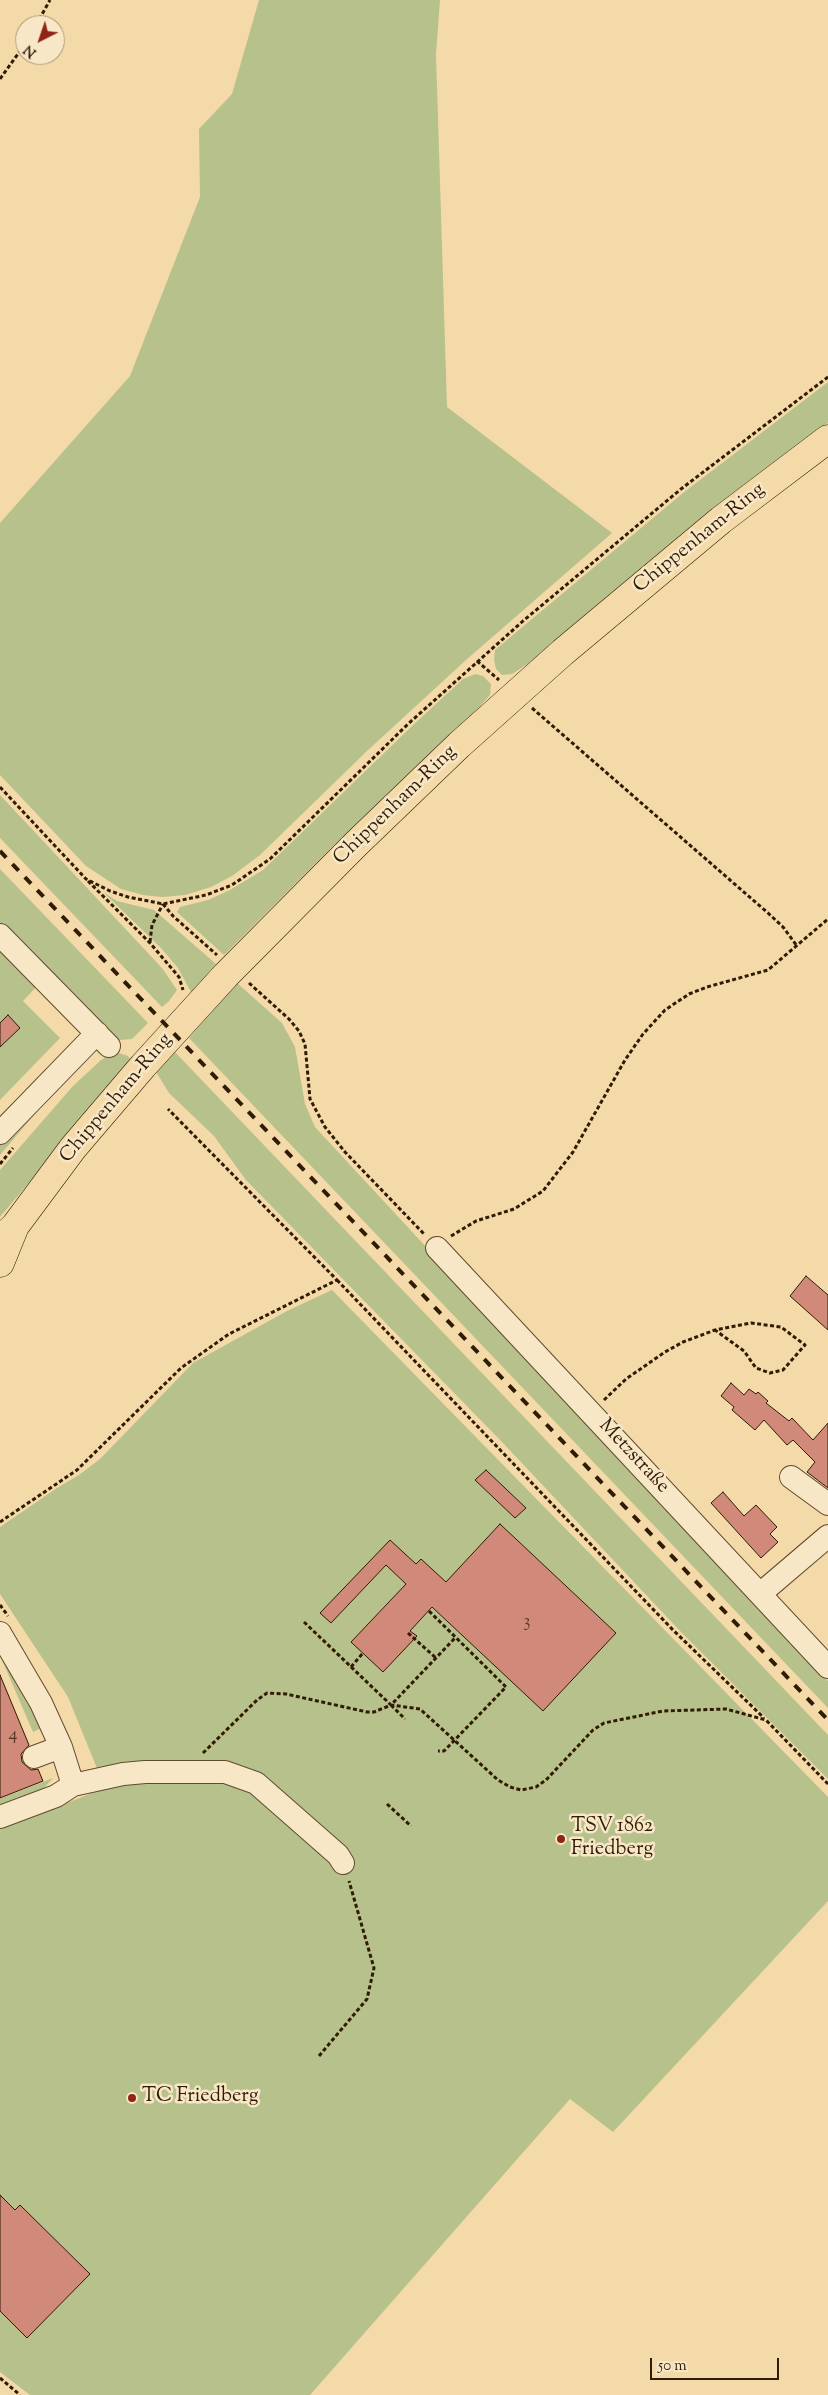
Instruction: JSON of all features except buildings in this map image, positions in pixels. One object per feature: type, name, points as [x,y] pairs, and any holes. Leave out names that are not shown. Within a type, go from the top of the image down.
[{"type":"main road","name":"Chippenham-Ring","points":[[0,1263],[7,1233],[103,1113],[226,974],[363,837],[516,694],[690,545],[828,439]]},
{"type":"street","points":[[0,935],[103,1040],[0,1132]]},
{"type":"street","name":"Metzstraße","points":[[437,1248],[828,1667]]},
{"type":"street","points":[[791,1477],[828,1504]]},
{"type":"street","points":[[760,1594],[828,1536]]},
{"type":"street","points":[[0,1633],[41,1703],[73,1785]]},
{"type":"street","points":[[34,1757],[60,1748]]},
{"type":"street","points":[[0,1817],[56,1796],[73,1785],[138,1773],[225,1772],[256,1783],[338,1855],[343,1862]]},
{"type":"path","points":[[42,15],[50,0]]},
{"type":"path","points":[[0,79],[15,58]]},
{"type":"path","points":[[86,879],[128,897],[163,904],[186,901],[223,889],[270,859],[408,724],[477,661],[681,489],[828,377]]},
{"type":"path","points":[[477,661],[768,913],[783,927],[797,946]]},
{"type":"path","points":[[0,787],[86,879],[150,942],[179,978],[184,994]]},
{"type":"path","points":[[150,942],[152,925],[163,904]]},
{"type":"path","points":[[163,904],[173,916],[222,959]]},
{"type":"path","points":[[243,977],[290,1019],[299,1031],[305,1044],[310,1099],[325,1127],[345,1152],[437,1248],[454,1234],[476,1221],[514,1209],[543,1191],[573,1152],[625,1060],[643,1034],[665,1010],[689,994],[707,987],[768,970],[828,920]]},
{"type":"path","points":[[168,1109],[337,1280],[674,1630],[828,1784]]},
{"type":"path","points":[[0,1522],[77,1470],[189,1362],[229,1334],[337,1280]]},
{"type":"path","points":[[591,1412],[626,1379],[665,1352],[683,1342],[715,1330],[751,1323],[781,1327],[805,1345],[783,1370],[770,1373],[756,1368],[744,1351],[715,1330]]},
{"type":"path","points":[[429,1611],[506,1686],[444,1750],[438,1751]]},
{"type":"path","points":[[304,1622],[405,1719]]},
{"type":"path","points":[[408,1633],[436,1658]]},
{"type":"path","points":[[199,1755],[210,1748],[266,1693],[277,1692],[374,1712],[391,1704],[455,1638]]},
{"type":"path","points":[[351,1667],[363,1653]]},
{"type":"path","points":[[391,1704],[420,1709],[498,1780],[510,1788],[521,1790],[536,1787],[546,1780],[593,1730],[604,1722],[618,1718],[663,1710],[699,1708],[726,1709],[766,1720]]},
{"type":"path","points":[[387,1804],[411,1826]]},
{"type":"path","points":[[319,2056],[366,1999],[374,1968],[343,1862]]},
{"type":"path","points":[[0,2378],[20,2395]]},
{"type":"green space","points":[[259,0],[440,0],[436,54],[447,407],[612,533],[466,660],[367,751],[260,855],[232,876],[211,887],[185,895],[162,897],[143,895],[121,889],[86,866],[0,775],[0,523],[130,376],[200,197],[199,129],[232,94]]},
{"type":"green space","points":[[828,382],[828,423],[742,487],[546,652],[512,674],[502,675],[496,669],[494,660],[495,650],[683,493]]},
{"type":"green space","points":[[475,674],[483,676],[491,684],[490,695],[466,722],[334,845],[224,955],[177,912],[180,907],[208,900],[230,890],[263,870],[411,727],[463,679]]},
{"type":"green space","points":[[0,795],[162,968],[177,990],[162,1007],[0,838]]},
{"type":"green space","points":[[0,869],[148,1023],[132,1039],[120,1040],[107,1036],[0,927]]},
{"type":"green space","points":[[103,892],[117,901],[154,910],[216,964],[191,992],[178,968],[161,948]]},
{"type":"green space","points":[[0,947],[38,985],[23,1001],[60,1038],[0,1100]]},
{"type":"green space","points":[[237,983],[282,1023],[295,1047],[305,1104],[315,1127],[828,1681],[828,1708],[189,1038]]},
{"type":"green space","points":[[173,1050],[828,1735],[828,1779],[681,1632],[502,1442],[246,1180],[214,1136],[169,1093],[155,1070]]},
{"type":"green space","points":[[115,1052],[128,1056],[131,1061],[0,1217],[0,1170],[73,1086],[101,1060]]},
{"type":"green space","points":[[68,1075],[0,1155],[0,1143]]},
{"type":"green space","name":"TSV 1862 Friedberg","points":[[332,1290],[828,1797],[828,1901],[613,2132],[570,2099],[310,2395],[30,2395],[0,2372],[0,1829],[105,1788],[68,1697],[0,1594],[0,1527],[100,1459],[193,1363],[287,1311]]},
{"type":"green space","points":[[5,1658],[44,1727],[33,1732],[2,1660]]},
{"type":"green space","points":[[53,1778],[43,1789],[0,1806],[0,1799]]},
{"type":"railway","points":[[0,851],[828,1720]]},
{"type":"place","name":"TSV 1862 Friedberg","points":[[561,1839]]},
{"type":"place","name":"TC Friedberg","points":[[132,2098]]}]
